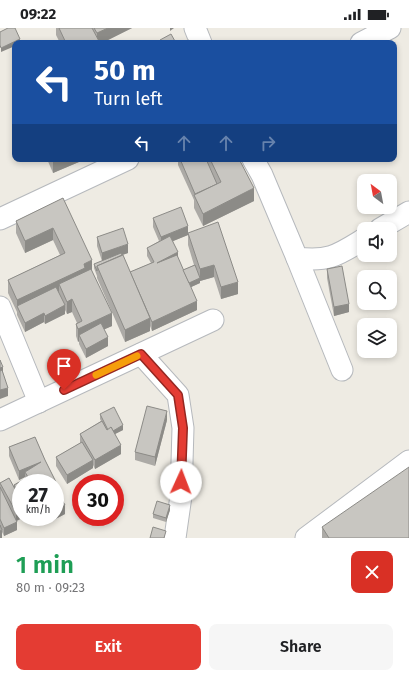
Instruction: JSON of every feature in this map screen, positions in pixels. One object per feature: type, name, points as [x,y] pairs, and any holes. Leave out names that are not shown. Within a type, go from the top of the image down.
[{"type":"street","points":[[195,28],[200,40]]},
{"type":"street","points":[[367,40],[390,28]]},
{"type":"street","points":[[0,219],[122,162]]},
{"type":"street","points":[[255,162],[262,175],[297,258],[342,370]]},
{"type":"street","points":[[392,222],[409,212]]},
{"type":"street","points":[[297,258],[316,261],[334,257],[357,243]]},
{"type":"street","points":[[0,307],[38,402]]},
{"type":"street","points":[[0,420],[213,320]]},
{"type":"street","points":[[141,354],[178,395],[183,428],[181,496],[175,538]]},
{"type":"street","points":[[306,538],[409,461]]},
{"type":"building","points":[[8,28],[15,28],[20,39],[12,40],[12,43],[1,48],[0,32]]},
{"type":"building","points":[[59,28],[92,28],[98,40],[65,40]]},
{"type":"building","points":[[94,28],[108,28],[97,33]]},
{"type":"building","points":[[171,34],[174,40],[160,40]]},
{"type":"building","points":[[181,162],[207,162],[217,184],[195,194]]},
{"type":"building","points":[[211,162],[241,162],[254,188],[203,214],[194,195],[221,182]]},
{"type":"building","points":[[63,198],[92,260],[84,264],[85,268],[17,300],[8,280],[65,253],[53,228],[25,241],[16,221]]},
{"type":"building","points":[[181,207],[188,226],[161,237],[153,218]]},
{"type":"building","points":[[218,222],[238,282],[221,287],[214,265],[200,269],[188,233]]},
{"type":"building","points":[[123,228],[128,244],[102,253],[97,237]]},
{"type":"building","points":[[170,236],[178,252],[157,263],[177,255],[197,301],[152,322],[130,272],[154,262],[147,248]]},
{"type":"building","points":[[121,253],[122,255],[97,266],[97,271],[94,264]]},
{"type":"building","points":[[123,255],[150,318],[125,330],[97,266]]},
{"type":"building","points":[[195,265],[200,278],[189,283],[183,270]]},
{"type":"building","points":[[342,266],[349,304],[334,307],[327,269]]},
{"type":"building","points":[[91,269],[112,313],[78,329],[76,324],[82,321],[72,299],[67,302],[59,284]]},
{"type":"building","points":[[56,287],[65,305],[45,316],[44,313],[25,323],[17,306]]},
{"type":"building","points":[[101,323],[108,337],[86,349],[79,335]]},
{"type":"building","points":[[0,360],[3,367],[0,368]]},
{"type":"building","points":[[2,370],[8,388],[0,390],[0,371]]},
{"type":"building","points":[[147,406],[167,411],[155,457],[135,452]]},
{"type":"building","points":[[114,407],[123,425],[113,431],[111,427],[108,430],[100,414]]},
{"type":"building","points":[[102,421],[107,430],[111,427],[121,445],[95,460],[80,434]]},
{"type":"building","points":[[35,437],[52,474],[26,474],[25,472],[41,462],[19,471],[9,447]]},
{"type":"building","points":[[82,442],[93,460],[67,475],[56,457]]},
{"type":"building","points":[[409,467],[409,538],[329,538],[322,527]]},
{"type":"building","points":[[9,478],[12,484],[12,505],[0,483]]},
{"type":"building","points":[[0,487],[12,512],[12,524],[4,528],[0,519]]},
{"type":"building","points":[[157,501],[170,505],[166,518],[153,514]]},
{"type":"building","points":[[153,527],[166,531],[164,538],[150,538]]},
{"type":"slow traffic","points":[[96,375],[137,356]]},
{"type":"route","points":[[64,390],[141,354],[178,395],[183,428],[181,482]]}]
